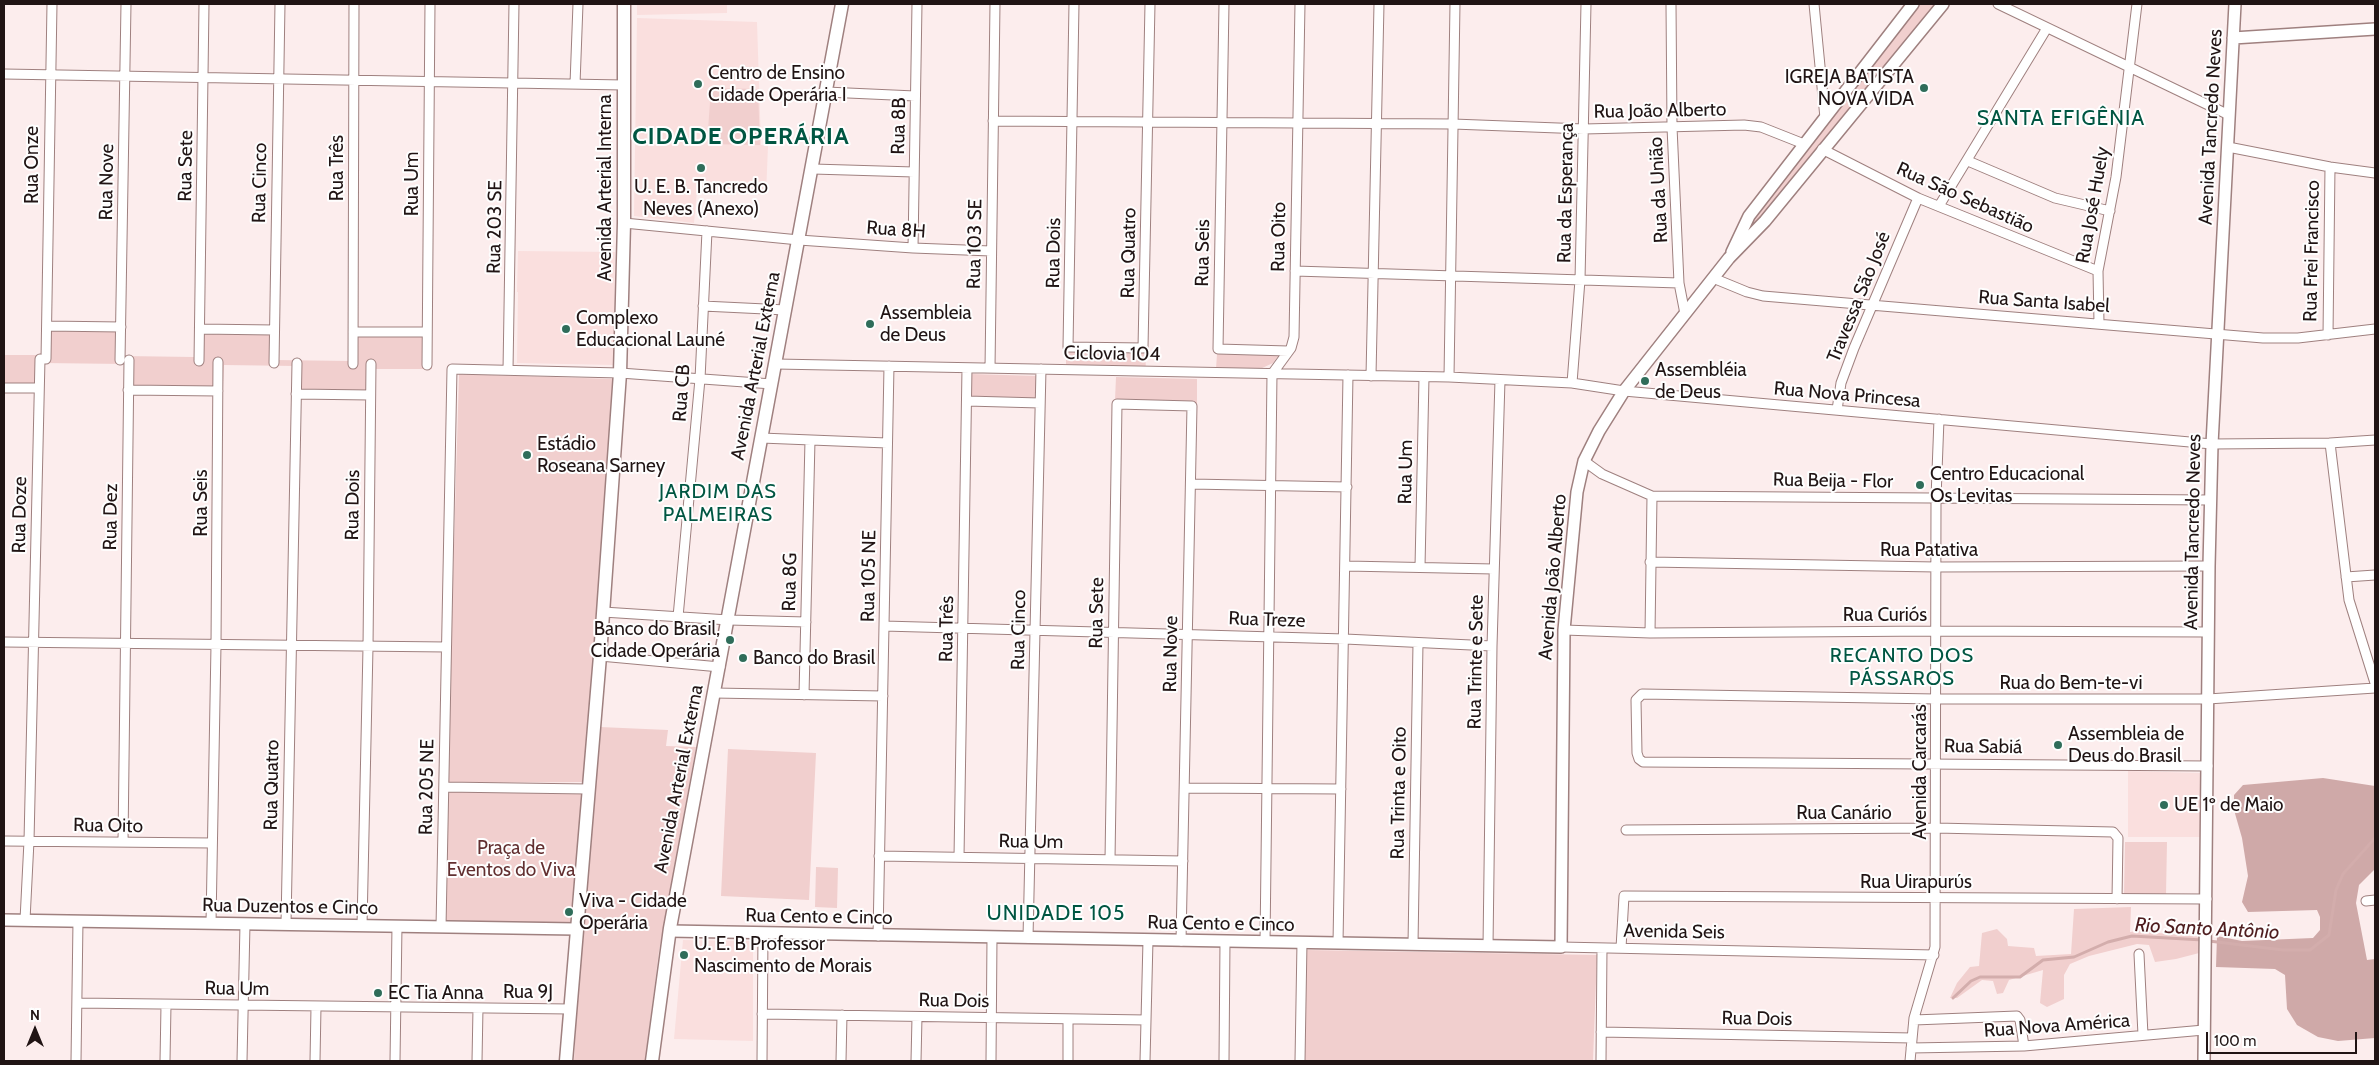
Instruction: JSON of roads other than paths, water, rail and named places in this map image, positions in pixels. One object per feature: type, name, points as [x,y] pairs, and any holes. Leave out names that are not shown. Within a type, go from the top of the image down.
[{"type":"main road","name":"Avenida Arterial Interna","points":[[566,1061],[600,656],[620,373],[624,223],[624,4]]},
{"type":"main road","name":"Avenida Arterial Externa","points":[[652,1061],[670,930],[813,169],[842,4]]},
{"type":"street","name":"Rua Onze","points":[[43,359],[47,326],[49,75],[52,4]]},
{"type":"street","name":"Rua Nove","points":[[124,360],[121,327],[126,4]]},
{"type":"street","name":"Rua Sete","points":[[199,361],[204,4]]},
{"type":"street","name":"Rua Cinco","points":[[274,363],[280,4]]},
{"type":"street","name":"Rua Três","points":[[353,364],[354,4]]},
{"type":"street","name":"Rua Um","points":[[427,365],[430,4]]},
{"type":"street","name":"Rua 203 SE","points":[[508,370],[514,4]]},
{"type":"street","points":[[575,84],[578,4]]},
{"type":"street","name":"Rua 8B","points":[[913,248],[917,4]]},
{"type":"street","name":"Rua 103 SE","points":[[990,368],[995,4]]},
{"type":"street","name":"Rua Dois","points":[[1074,4],[1068,347],[1106,347]]},
{"type":"street","name":"Rua Quatro","points":[[1106,347],[1143,348],[1150,4]]},
{"type":"street","name":"Rua Seis","points":[[1224,4],[1218,349],[1288,350]]},
{"type":"street","name":"Rua Oito","points":[[1272,374],[1294,337],[1300,4]]},
{"type":"street","points":[[1371,376],[1379,4]]},
{"type":"street","points":[[1449,378],[1455,4]]},
{"type":"street","name":"Rua da Esperança","points":[[1572,383],[1580,280],[1586,4]]},
{"type":"street","name":"Rua da União","points":[[1671,4],[1672,126],[1679,283],[1685,314]]},
{"type":"street","points":[[1814,4],[1825,118]]},
{"type":"street","name":"Avenida João Alberto","points":[[1730,258],[1749,216],[1913,4]]},
{"type":"street","name":"Avenida João Alberto","points":[[1561,948],[1564,630],[1577,492],[1584,461],[1598,430],[1624,391],[1730,258],[1759,228],[1943,4]]},
{"type":"street","points":[[1998,4],[2229,115]]},
{"type":"street","name":"Rua José Huely","points":[[2099,323],[2098,271],[2110,211],[2137,4]]},
{"type":"street","name":"Avenida Tancredo Neves","points":[[2204,1061],[2208,632],[2212,444],[2235,4]]},
{"type":"street","points":[[1939,206],[2047,28]]},
{"type":"street","points":[[2233,38],[2375,29]]},
{"type":"street","points":[[4,74],[624,85]]},
{"type":"street","points":[[826,92],[916,96]]},
{"type":"street","points":[[993,121],[1453,124]]},
{"type":"street","name":"Rua João Alberto","points":[[1453,124],[1584,129],[1744,125],[1761,127],[1804,144]]},
{"type":"street","points":[[2228,148],[2330,167],[2375,173]]},
{"type":"street","name":"Rua São Sebastião","points":[[1822,149],[1918,198],[2098,271]]},
{"type":"street","points":[[1968,161],[2055,198],[2110,211]]},
{"type":"street","name":"Rua Frei Francisco","points":[[2328,335],[2330,167]]},
{"type":"street","points":[[813,169],[914,172]]},
{"type":"street","name":"Travessa São José","points":[[1837,410],[1841,383],[1871,306],[1918,198]]},
{"type":"street","name":"Rua 8H","points":[[624,223],[799,240],[991,251]]},
{"type":"street","name":"Rua CB","points":[[678,617],[700,379],[706,231]]},
{"type":"street","points":[[1295,271],[1679,283]]},
{"type":"street","name":"Rua Santa Isabel","points":[[1714,278],[1747,292],[1763,296],[2263,338],[2328,335],[2375,329]]},
{"type":"street","points":[[704,306],[786,310]]},
{"type":"street","points":[[47,326],[121,327]]},
{"type":"street","points":[[200,329],[274,330]]},
{"type":"street","points":[[353,332],[427,332]]},
{"type":"street","name":"Rua Doze","points":[[25,920],[29,841],[39,388],[43,359]]},
{"type":"street","name":"Rua Dez","points":[[123,842],[128,390],[124,360]]},
{"type":"street","name":"Rua Seis","points":[[211,923],[216,645],[218,362]]},
{"type":"street","name":"Rua Quatro","points":[[286,924],[296,363]]},
{"type":"street","name":"Rua Dois","points":[[362,926],[368,647],[370,364]]},
{"type":"street","name":"Ciclovia 104","points":[[776,364],[1449,378]]},
{"type":"street","name":"Rua 105 NE","points":[[878,936],[889,366]]},
{"type":"street","name":"Rua Três","points":[[959,857],[968,368]]},
{"type":"street","name":"Rua 205 NE","points":[[441,927],[452,369],[508,370]]},
{"type":"street","name":"Rua Cinco","points":[[1030,858],[1041,369]]},
{"type":"street","points":[[508,370],[620,373],[772,384]]},
{"type":"street","points":[[1265,942],[1272,374]]},
{"type":"street","points":[[1338,943],[1348,376]]},
{"type":"street","name":"Rua Um","points":[[1420,567],[1424,377]]},
{"type":"street","name":"Rua Nova Princesa","points":[[1449,378],[1572,383],[1624,391],[2212,444],[2330,443],[2375,440]]},
{"type":"street","name":"Rua Trinte e Sete","points":[[1488,946],[1492,646],[1500,380]]},
{"type":"street","points":[[4,388],[39,388]]},
{"type":"street","points":[[128,390],[218,391]]},
{"type":"street","points":[[296,394],[370,395]]},
{"type":"street","points":[[967,401],[1040,403]]},
{"type":"street","name":"Rua Sete","points":[[1110,860],[1117,404],[1154,405]]},
{"type":"street","name":"Rua Nove","points":[[1154,405],[1192,406],[1181,941]]},
{"type":"street","name":"Avenida Carcarás","points":[[1910,1061],[1914,1020],[1934,955],[1936,899],[1936,498],[1939,420]]},
{"type":"street","points":[[761,438],[887,443]]},
{"type":"street","name":"Rua 8G","points":[[804,695],[810,440]]},
{"type":"street","points":[[2330,443],[2350,600],[2375,683]]},
{"type":"street","name":"Rua Beija - Flor","points":[[1584,461],[1625,485],[1652,496],[2211,500]]},
{"type":"street","points":[[1191,484],[1347,487]]},
{"type":"street","points":[[1650,633],[1652,496]]},
{"type":"street","name":"Rua Patativa","points":[[1650,562],[1936,566],[2209,566]]},
{"type":"street","points":[[1346,566],[1494,569]]},
{"type":"street","points":[[2346,577],[2375,575]]},
{"type":"street","points":[[603,612],[729,620],[806,622]]},
{"type":"street","name":"Rua Treze","points":[[884,626],[1344,639]]},
{"type":"street","name":"Rua Curiós","points":[[1564,630],[1650,633],[2208,632]]},
{"type":"street","points":[[1344,639],[1492,646]]},
{"type":"street","points":[[4,642],[446,648]]},
{"type":"street","name":"Rua Trinta e Oito","points":[[1413,944],[1418,643]]},
{"type":"street","points":[[600,656],[720,666]]},
{"type":"street","name":"Rua do Bem-te-vi","points":[[1639,759],[1636,700],[1642,694],[1936,699],[2208,699],[2375,688]]},
{"type":"street","points":[[714,693],[882,696]]},
{"type":"street","name":"Rua Sabiá","points":[[1639,759],[1643,762],[2208,766]]},
{"type":"street","points":[[444,786],[588,789]]},
{"type":"street","points":[[1185,788],[1341,789]]},
{"type":"street","name":"Rua Canário","points":[[1626,830],[1936,828],[2113,832],[2118,838],[2117,899]]},
{"type":"street","name":"Rua Oito","points":[[4,840],[212,843]]},
{"type":"street","name":"Rua Um","points":[[880,856],[1183,861]]},
{"type":"street","points":[[1028,938],[1030,858]]},
{"type":"street","name":"Rua Uirapurύs","points":[[1621,948],[1624,896],[2207,899]]},
{"type":"street","name":"Rua Duzentos e Cinco","points":[[4,920],[576,929]]},
{"type":"street","points":[[76,1061],[78,921]]},
{"type":"street","points":[[242,1061],[245,924]]},
{"type":"street","points":[[395,1061],[397,926]]},
{"type":"street","name":"Rua Cento e Cinco","points":[[670,930],[763,934],[1413,944]]},
{"type":"street","points":[[762,1061],[763,934]]},
{"type":"street","points":[[991,1061],[992,937]]},
{"type":"street","points":[[1145,1061],[1148,940]]},
{"type":"street","points":[[1224,1061],[1225,941]]},
{"type":"street","points":[[1300,1061],[1302,942]]},
{"type":"street","name":"Avenida Seis","points":[[1413,944],[1934,955]]},
{"type":"street","points":[[1600,1061],[1602,948]]},
{"type":"street","points":[[2139,954],[2143,1035]]},
{"type":"street","name":"Rua Um","points":[[77,1004],[396,1008]]},
{"type":"street","points":[[165,1061],[166,1005]]},
{"type":"street","points":[[315,1061],[316,1007]]},
{"type":"street","name":"Rua 9J","points":[[396,1008],[570,1009]]},
{"type":"street","points":[[477,1061],[478,1008]]},
{"type":"street","name":"Rua Dois","points":[[762,1014],[1146,1020]]},
{"type":"street","points":[[841,1061],[842,1015]]},
{"type":"street","points":[[916,1061],[917,1016]]},
{"type":"street","points":[[1914,1020],[2014,1016],[2020,1020],[2024,1046]]},
{"type":"street","points":[[1068,1019],[1068,1061]]},
{"type":"street","name":"Rua Nova América","points":[[1911,1048],[2024,1046],[2204,1030]]},
{"type":"street","name":"Rua Dois","points":[[1601,1032],[1912,1038]]},
{"type":"waterway","name":"Rio Santo Antônio","points":[[2209,941],[2283,950],[2310,950],[2329,935],[2336,890],[2343,874],[2375,838]]},
{"type":"waterway","name":"Rio Santo Antônio","points":[[1953,998],[1971,981],[1980,977],[2020,977],[2043,960],[2074,957],[2108,942],[2132,936],[2203,940]]},
{"type":"place","name":"Centro de Ensino Cidade Operária I","points":[[698,84]]},
{"type":"place","name":"IGREJA BATISTA NOVA VIDA","points":[[1924,88]]},
{"type":"place","name":"U. E. B. Tancredo Neves (Anexo)","points":[[701,168]]},
{"type":"place","name":"Assembleia de Deus","points":[[870,324]]},
{"type":"place","name":"Complexo Educacional Launé","points":[[566,329]]},
{"type":"place","name":"Assembléia de Deus","points":[[1645,381]]},
{"type":"place","name":"Estádio Roseana Sarney","points":[[527,455]]},
{"type":"place","name":"Centro Educacional Os Levitas","points":[[1920,485]]},
{"type":"place","name":"Banco do Brasil, Cidade Operária","points":[[730,640]]},
{"type":"place","name":"Banco do Brasil","points":[[743,658]]},
{"type":"place","name":"Assembleia de Deus do Brasil","points":[[2058,745]]},
{"type":"place","name":"UE 1º de Maio","points":[[2164,805]]},
{"type":"place","name":"Viva - Cidade Operária","points":[[569,912]]},
{"type":"place","name":"U. E. B Professor Nascimento de Morais","points":[[684,955]]},
{"type":"place","name":"EC Tia Anna","points":[[378,993]]},
{"type":"district","name":"SANTA EFIGÊNIA","points":[[2061,119]]},
{"type":"district","name":"CIDADE OPERÁRIA","points":[[741,137]]},
{"type":"district","name":"JARDIM DAS PALMEIRAS","points":[[718,504]]},
{"type":"district","name":"RECANTO DOS PÁSSAROS","points":[[1902,668]]},
{"type":"district","name":"UNIDADE 105","points":[[1056,914]]},
{"type":"park label","name":"Praça de Eventos do Viva","points":[[511,859]]}]
